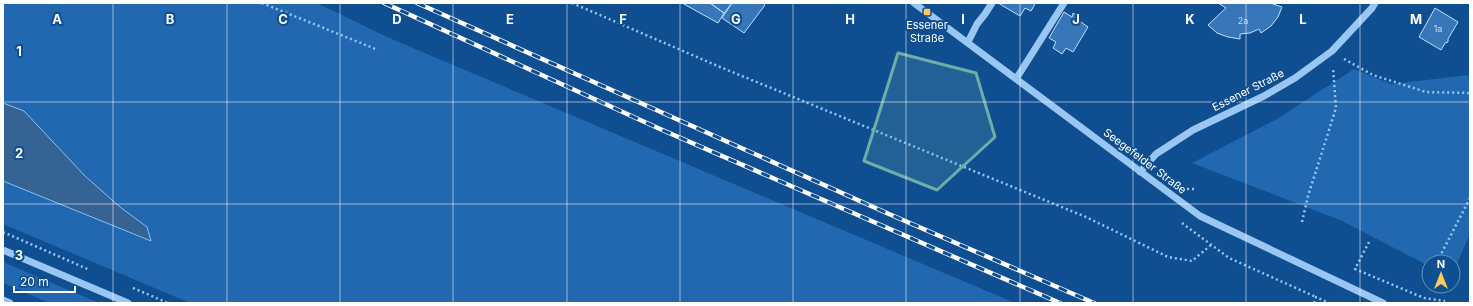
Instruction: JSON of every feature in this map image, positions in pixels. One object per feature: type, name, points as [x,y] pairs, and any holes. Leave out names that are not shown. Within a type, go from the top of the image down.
[{"type":"street","name":"Seegefelder Straße","points":[[914,3],[1200,216],[1383,303]]},
{"type":"street","points":[[968,42],[977,24],[992,3]]},
{"type":"street","points":[[1016,79],[1064,3]]},
{"type":"street","name":"Essener Straße","points":[[1140,172],[1156,154],[1193,130],[1264,96],[1295,78],[1332,51],[1375,3]]},
{"type":"street","points":[[3,250],[128,303]]},
{"type":"street","points":[[3,300],[10,303]]},
{"type":"path","points":[[262,3],[378,50]]},
{"type":"path","points":[[572,3],[720,67],[1086,217],[1168,257],[1192,261],[1212,245]]},
{"type":"path","points":[[1332,51],[1373,75],[1426,92],[1470,93]]},
{"type":"path","points":[[1302,222],[1308,196],[1336,108],[1332,51]]},
{"type":"path","points":[[1441,254],[1470,198]]},
{"type":"path","points":[[3,232],[96,272]]},
{"type":"path","points":[[1369,242],[1355,269],[1424,298],[1445,301]]},
{"type":"path","points":[[132,288],[168,303]]},
{"type":"path","points":[[1314,303],[1316,297],[1329,303]]},
{"type":"highlighted area","points":[[898,53],[976,73],[995,137],[937,190],[864,161]]},
{"type":"shaded area","points":[[3,3],[317,3],[387,37],[1015,303],[190,303],[3,224],[3,181],[150,241],[147,227],[120,207],[85,176],[24,112],[3,103]]},
{"type":"shaded area","points":[[1354,69],[1391,84],[1470,75],[1470,234],[1461,255],[1421,254],[1421,262],[1340,220],[1192,163],[1277,119]]},
{"type":"shaded area","points":[[3,103],[24,111],[85,176],[120,207],[147,227],[151,241],[3,181]]},
{"type":"shaded area","points":[[3,262],[99,303],[49,303],[3,283]]},
{"type":"building","points":[[682,3],[710,3],[724,13],[718,23]]},
{"type":"building","points":[[710,3],[732,3],[724,13]]},
{"type":"building","points":[[732,3],[763,3],[765,5],[744,33],[722,18]]},
{"type":"building","points":[[998,3],[1035,4],[1031,11],[1025,8],[1020,16]]},
{"type":"building","points":[[1218,3],[1270,3],[1282,7],[1278,17],[1271,26],[1261,33],[1259,29],[1250,33],[1240,34],[1240,39],[1217,33],[1208,25],[1226,8]]},
{"type":"building","points":[[1435,8],[1458,22],[1448,39],[1448,42],[1445,43],[1441,50],[1419,37]]},
{"type":"building","points":[[1064,12],[1072,17],[1073,13],[1079,17],[1078,20],[1088,27],[1073,52],[1066,48],[1062,54],[1053,48],[1056,42],[1049,38]]},
{"type":"railway","points":[[384,3],[660,129],[1060,303]]},
{"type":"railway","points":[[417,3],[889,214],[1094,303]]},
{"type":"place","name":"Essener Straße","points":[[927,12]]}]
